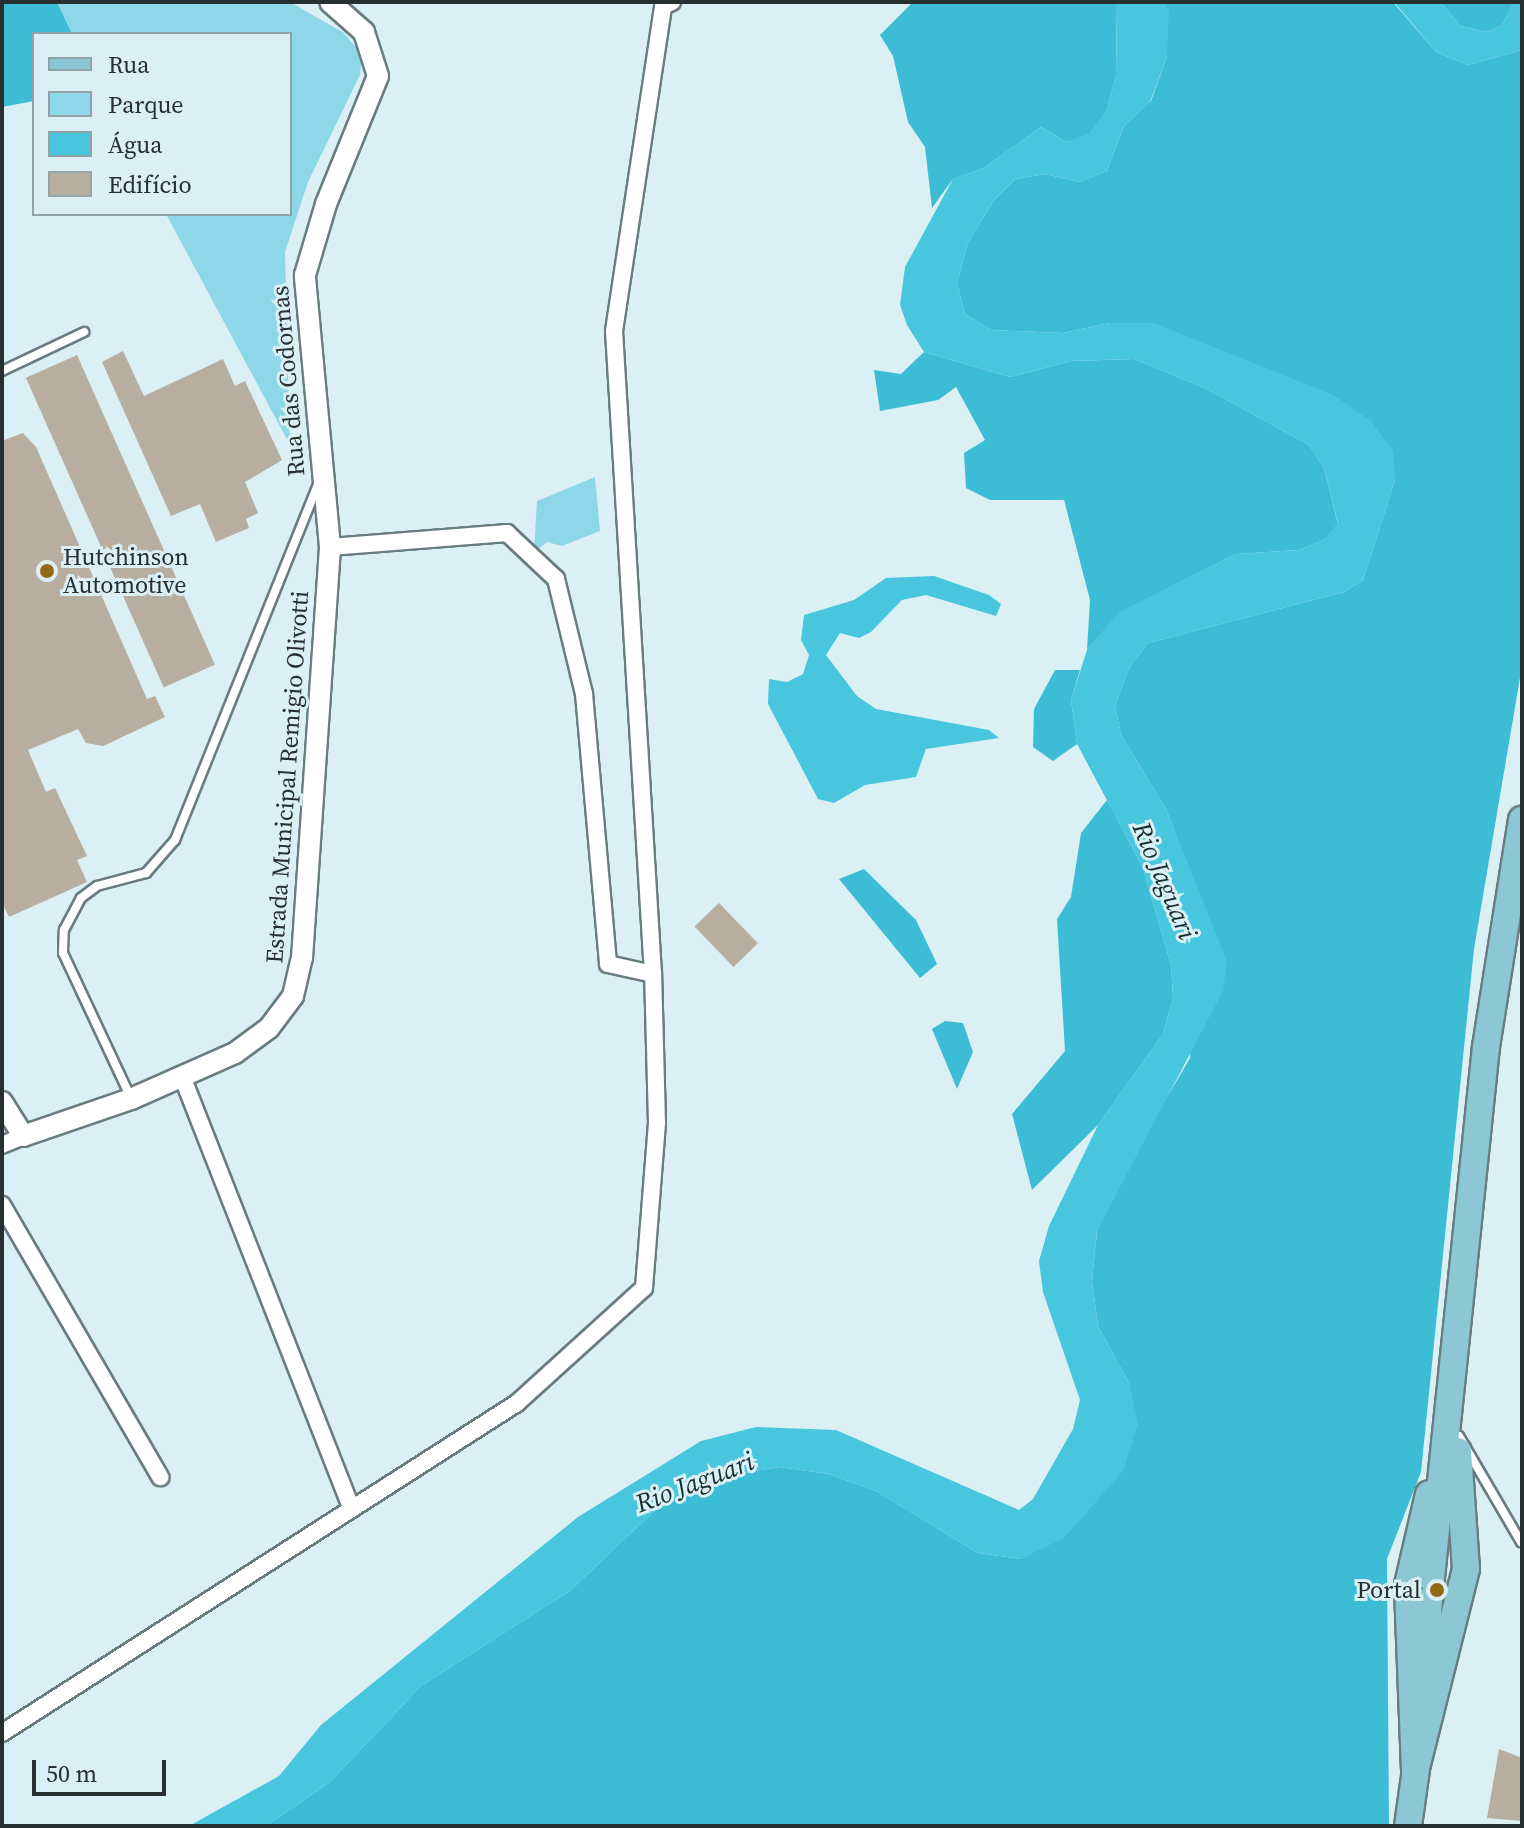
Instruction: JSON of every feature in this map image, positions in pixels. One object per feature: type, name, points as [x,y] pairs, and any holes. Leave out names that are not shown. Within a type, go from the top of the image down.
[{"type":"main road","points":[[1415,1771],[1444,1676],[1466,1569],[1454,1443],[1486,1047],[1522,820]]},
{"type":"main road","points":[[1415,1771],[1522,893]]},
{"type":"main road","points":[[1413,1823],[1415,1771],[1408,1585],[1413,1544],[1454,1443]]},
{"type":"street","name":"Rua das Codornas","points":[[330,2],[364,32],[378,76],[305,275],[321,477],[330,547]]},
{"type":"street","points":[[2,1733],[517,1403],[644,1288],[657,1123],[653,974],[614,331],[663,6],[672,2]]},
{"type":"street","points":[[330,547],[507,533],[556,579],[584,694],[608,964],[653,974]]},
{"type":"street","name":"Estrada Municipal Remigio Olivotti","points":[[23,1136],[131,1099],[235,1053],[269,1028],[293,996],[302,958],[330,547]]},
{"type":"street","points":[[182,1076],[352,1509]]},
{"type":"street","points":[[2,1102],[23,1136],[2,1145]]},
{"type":"street","points":[[2,1205],[160,1477]]},
{"type":"lane","points":[[2,371],[84,332]]},
{"type":"lane","points":[[131,1099],[63,953],[64,930],[81,898],[97,886],[146,873],[175,840],[321,477]]},
{"type":"lane","points":[[1454,1443],[1521,1542]]},
{"type":"green space","points":[[57,2],[290,2],[344,33],[362,55],[360,75],[308,182],[285,252],[290,445],[167,216],[292,216],[292,32],[71,32]]},
{"type":"green space","points":[[595,477],[600,531],[562,546],[547,542],[534,552],[537,501]]},
{"type":"shaded area","points":[[2,2],[57,2],[71,32],[32,32],[32,101],[2,107]]},
{"type":"shaded area","points":[[913,2],[1117,2],[1116,75],[1106,113],[1088,135],[1066,142],[1041,127],[984,168],[953,179],[932,208],[925,147],[908,122],[893,56],[880,35]]},
{"type":"shaded area","points":[[1164,2],[1393,2],[1436,52],[1468,65],[1522,50],[1522,666],[1474,949],[1421,1472],[1387,1559],[1389,1826],[266,1826],[330,1782],[421,1686],[571,1590],[654,1511],[716,1478],[779,1467],[829,1474],[876,1491],[978,1553],[1021,1559],[1129,1383],[1098,1326],[1092,1281],[1097,1231],[1119,1179],[1190,1058],[1195,883],[1166,809],[1121,735],[1115,706],[1129,668],[1148,643],[1344,592],[1363,580],[1395,480],[1110,323],[1063,333],[991,330],[965,314],[957,283],[968,242],[994,200],[1015,179],[1045,174],[1079,182],[1107,171],[1124,126],[1151,101],[1167,56]]},
{"type":"shaded area","points":[[1440,2],[1514,2],[1502,25],[1487,32],[1461,26]]},
{"type":"shaded area","points":[[924,352],[1010,377],[1071,361],[1134,359],[1207,389],[1309,445],[1324,468],[1338,524],[1324,540],[1299,550],[1236,554],[1119,613],[1087,650],[1090,600],[1064,500],[990,500],[966,488],[964,453],[985,440],[956,387],[938,400],[880,411],[874,370],[901,374]]},
{"type":"shaded area","points":[[1055,670],[1080,670],[1071,700],[1077,744],[1053,761],[1033,747],[1034,709]]},
{"type":"shaded area","points":[[1107,800],[1143,868],[1171,965],[1173,998],[1163,1034],[1098,1125],[1032,1190],[1012,1114],[1065,1051],[1057,919],[1071,897],[1081,833]]},
{"type":"shaded area","points":[[864,869],[916,920],[937,964],[920,978],[839,879]]},
{"type":"shaded area","points":[[945,1021],[963,1023],[973,1052],[957,1089],[932,1029]]},
{"type":"water","name":"Rio Jaguari","points":[[1117,2],[1164,2],[1169,11],[1167,56],[1150,102],[1124,126],[1107,171],[1079,182],[1045,174],[1015,179],[994,200],[968,242],[957,283],[965,314],[991,330],[1063,333],[1110,323],[1154,323],[1333,395],[1371,421],[1393,451],[1395,480],[1363,580],[1344,592],[1148,643],[1129,668],[1115,706],[1121,735],[1166,809],[1227,961],[1223,991],[1097,1231],[1092,1281],[1098,1326],[1129,1383],[1138,1424],[1123,1471],[1064,1538],[1021,1559],[978,1553],[876,1491],[829,1474],[779,1467],[716,1478],[654,1511],[571,1590],[421,1686],[330,1782],[266,1826],[189,1826],[279,1776],[321,1725],[578,1517],[701,1441],[756,1427],[836,1430],[1019,1510],[1033,1499],[1073,1429],[1080,1400],[1043,1292],[1039,1261],[1049,1226],[1098,1125],[1163,1034],[1173,998],[1171,965],[1143,868],[1077,744],[1071,700],[1087,650],[1118,613],[1236,554],[1299,550],[1324,540],[1338,523],[1324,468],[1309,445],[1207,389],[1134,359],[1071,361],[1010,377],[924,352],[907,325],[900,305],[905,267],[953,179],[984,168],[1041,127],[1066,142],[1088,134],[1106,113],[1116,75]]},
{"type":"water","points":[[1394,2],[1440,2],[1461,26],[1487,32],[1502,25],[1514,2],[1522,2],[1522,50],[1468,65],[1436,52]]},
{"type":"water","points":[[934,576],[989,595],[1001,604],[996,616],[926,595],[902,600],[871,632],[859,638],[840,633],[826,655],[857,696],[876,709],[989,730],[999,738],[926,749],[916,777],[865,785],[834,803],[818,799],[768,704],[769,679],[787,682],[803,674],[809,655],[801,640],[804,615],[854,600],[886,578]]},
{"type":"building","points":[[123,351],[144,396],[223,359],[235,386],[245,381],[282,460],[245,482],[258,513],[246,519],[249,528],[216,542],[200,504],[171,516],[102,362]]},
{"type":"building","points":[[77,355],[215,665],[164,687],[26,378]]},
{"type":"building","name":"Hutchinson Automotive","points":[[23,433],[36,447],[147,699],[155,696],[165,717],[103,746],[86,743],[78,729],[28,750],[46,792],[55,788],[87,856],[77,860],[87,882],[9,917],[2,902],[2,441]]},
{"type":"building","points":[[719,903],[758,943],[733,967],[695,927]]},
{"type":"building","points":[[1499,1749],[1522,1758],[1522,1821],[1487,1818]]},
{"type":"tunnel","points":[[1443,1601],[1446,1579]]},
{"type":"place","name":"Hutchinson Automotive","points":[[47,571]]},
{"type":"place","name":"Portal","points":[[1437,1590]]}]
